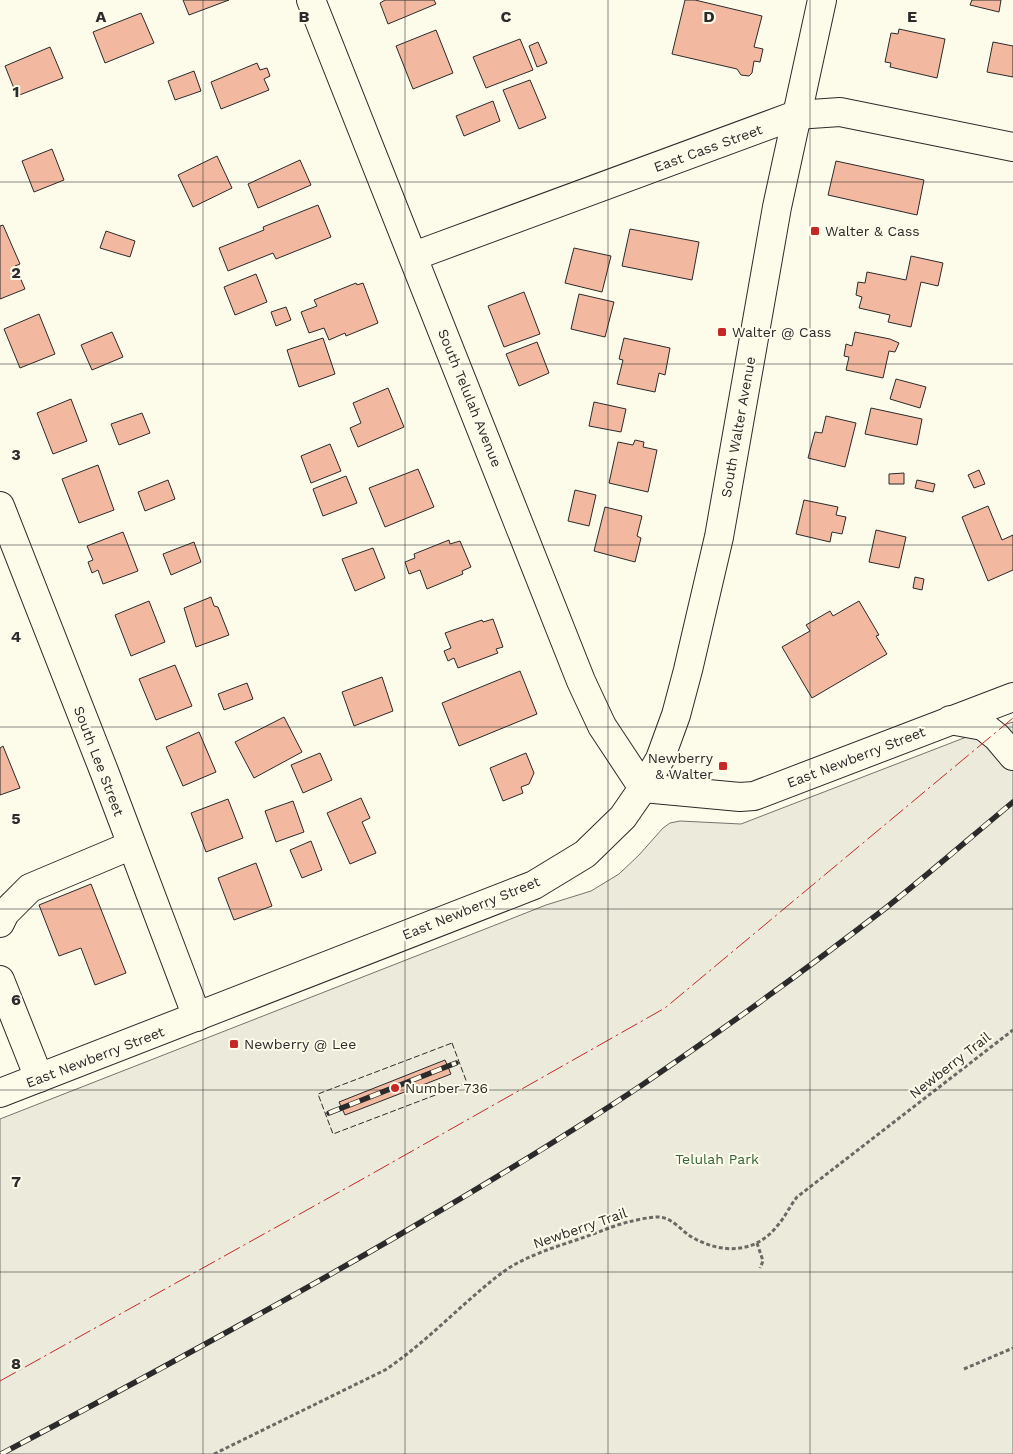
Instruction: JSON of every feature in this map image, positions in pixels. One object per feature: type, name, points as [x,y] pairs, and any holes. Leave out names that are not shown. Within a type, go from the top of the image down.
[{"type":"street","name":"South Telulah Avenue","points":[[311,0],[581,681],[602,726],[643,788]]},
{"type":"street","name":"South Walter Avenue","points":[[643,788],[660,759],[676,715],[719,537],[777,207],[822,0]]},
{"type":"street","name":"East Cass Street","points":[[414,256],[796,115],[840,112],[1013,147]]},
{"type":"street","name":"South Lee Street","points":[[0,506],[197,1017]]},
{"type":"street","name":"East Newberry Street","points":[[0,1093],[534,885],[585,854],[623,817],[643,788],[740,797],[754,796],[1013,697]]},
{"type":"street","points":[[950,720],[983,726],[997,737],[1013,756]]},
{"type":"street","points":[[0,922],[5,913],[30,888],[132,845]]},
{"type":"street","points":[[0,980],[39,1078]]},
{"type":"path","name":"Newberry Trail","points":[[214,1454],[385,1370],[404,1358],[500,1274],[540,1253],[626,1222],[659,1217],[671,1221],[690,1235],[710,1246],[730,1250],[757,1243],[770,1235],[796,1197],[1013,1030]]},
{"type":"path","points":[[757,1243],[763,1261],[760,1268]]},
{"type":"path","points":[[964,1369],[1013,1348]]},
{"type":"green space","name":"Telulah Park","points":[[1013,722],[1013,1454],[0,1454],[0,1119],[546,905],[591,891],[619,874],[670,823],[680,821],[741,824],[969,736]]},
{"type":"building","points":[[183,0],[229,0],[189,15]]},
{"type":"building","points":[[385,0],[434,0],[436,4],[388,24],[380,3]]},
{"type":"building","points":[[685,0],[695,0],[762,16],[754,47],[763,49],[760,62],[754,61],[752,73],[749,76],[741,75],[737,69],[672,54]]},
{"type":"building","points":[[972,0],[1001,0],[999,12],[970,5]]},
{"type":"building","points":[[141,13],[154,43],[105,63],[93,32]]},
{"type":"building","points":[[899,29],[945,39],[937,78],[890,67],[891,63],[885,62],[891,33],[898,34]]},
{"type":"building","points":[[436,30],[453,73],[413,89],[396,46]]},
{"type":"building","points":[[520,39],[533,70],[486,88],[473,57]]},
{"type":"building","points":[[538,42],[547,63],[537,67],[529,46]]},
{"type":"building","points":[[993,42],[1013,46],[1013,77],[987,72]]},
{"type":"building","points":[[50,47],[63,78],[17,96],[5,66]]},
{"type":"building","points":[[257,63],[260,70],[267,68],[270,76],[264,79],[269,90],[221,109],[211,82]]},
{"type":"building","points":[[194,71],[201,91],[175,100],[168,81]]},
{"type":"building","points":[[530,80],[546,118],[519,129],[503,90]]},
{"type":"building","points":[[493,101],[500,121],[464,136],[456,116]]},
{"type":"building","points":[[52,149],[64,180],[34,192],[22,161]]},
{"type":"building","points":[[217,156],[232,188],[193,207],[178,175]]},
{"type":"building","points":[[300,160],[311,185],[258,208],[248,184]]},
{"type":"building","points":[[836,161],[924,180],[917,215],[828,195]]},
{"type":"building","points":[[318,205],[331,237],[276,259],[273,253],[228,271],[219,248],[264,230],[263,227]]},
{"type":"building","points":[[3,225],[20,264],[15,266],[25,289],[0,299],[0,226]]},
{"type":"building","points":[[630,229],[699,242],[692,280],[622,266]]},
{"type":"building","points":[[106,231],[135,241],[130,257],[100,248]]},
{"type":"building","points":[[574,248],[611,256],[602,292],[565,283]]},
{"type":"building","points":[[911,256],[943,263],[938,286],[921,282],[911,327],[888,322],[890,315],[859,308],[862,297],[856,295],[858,282],[865,283],[867,272],[906,280]]},
{"type":"building","points":[[256,274],[267,302],[235,315],[224,287]]},
{"type":"building","points":[[356,283],[357,285],[363,283],[378,323],[346,336],[345,333],[329,340],[324,328],[309,333],[301,312],[317,306],[314,300]]},
{"type":"building","points":[[524,292],[540,334],[504,347],[488,306]]},
{"type":"building","points":[[579,294],[614,302],[605,337],[571,329]]},
{"type":"building","points":[[286,307],[291,320],[276,326],[271,312]]},
{"type":"building","points":[[39,314],[55,354],[20,368],[4,329]]},
{"type":"building","points":[[112,332],[123,357],[92,370],[81,345]]},
{"type":"building","points":[[855,332],[890,339],[899,343],[895,352],[889,351],[883,378],[846,370],[849,357],[844,356],[846,344],[852,346]]},
{"type":"building","points":[[323,338],[335,374],[299,387],[287,350]]},
{"type":"building","points":[[624,338],[670,348],[665,375],[659,373],[655,392],[617,384],[623,360],[619,359]]},
{"type":"building","points":[[537,342],[549,373],[519,386],[506,354]]},
{"type":"building","points":[[896,379],[926,387],[920,408],[890,399]]},
{"type":"building","points":[[388,388],[404,427],[358,447],[350,428],[361,423],[353,403]]},
{"type":"building","points":[[71,399],[87,441],[53,454],[37,413]]},
{"type":"building","points":[[594,402],[626,409],[621,432],[589,426]]},
{"type":"building","points":[[871,408],[922,419],[917,445],[865,434]]},
{"type":"building","points":[[142,413],[150,433],[119,445],[111,424]]},
{"type":"building","points":[[826,416],[856,423],[845,467],[808,458],[815,432],[822,433]]},
{"type":"building","points":[[635,440],[644,442],[643,447],[657,450],[648,492],[609,483],[618,442],[633,445]]},
{"type":"building","points":[[330,444],[341,471],[311,483],[301,456]]},
{"type":"building","points":[[98,465],[114,510],[79,523],[62,479]]},
{"type":"building","points":[[418,469],[434,507],[385,527],[369,488]]},
{"type":"building","points":[[979,470],[985,484],[974,488],[968,475]]},
{"type":"building","points":[[904,473],[904,484],[889,484],[889,474]]},
{"type":"building","points":[[346,476],[357,503],[323,516],[313,489]]},
{"type":"building","points":[[168,480],[175,499],[145,511],[138,492]]},
{"type":"building","points":[[917,480],[935,484],[933,492],[915,488]]},
{"type":"building","points":[[575,490],[596,495],[589,526],[568,521]]},
{"type":"building","points":[[804,500],[838,507],[836,515],[846,517],[842,534],[832,532],[830,542],[796,534]]},
{"type":"building","points":[[988,506],[1002,540],[1013,535],[1013,570],[988,581],[962,517]]},
{"type":"building","points":[[605,507],[642,516],[637,536],[641,538],[635,562],[594,551]]},
{"type":"building","points":[[876,530],[906,537],[899,568],[869,562]]},
{"type":"building","points":[[123,532],[138,571],[103,584],[98,570],[92,573],[88,562],[93,560],[87,546]]},
{"type":"building","points":[[449,540],[450,544],[460,541],[471,567],[462,571],[463,574],[427,589],[420,570],[409,574],[405,562],[415,558],[414,554]]},
{"type":"building","points":[[194,542],[201,562],[171,575],[163,554]]},
{"type":"building","points":[[373,548],[385,578],[355,591],[342,559]]},
{"type":"building","points":[[915,577],[924,579],[922,590],[913,588]]},
{"type":"building","points":[[211,597],[214,606],[218,607],[229,635],[196,647],[184,608]]},
{"type":"building","points":[[149,601],[165,642],[131,656],[115,615]]},
{"type":"building","points":[[859,601],[879,635],[876,636],[887,654],[812,698],[782,647],[810,631],[806,625],[830,611],[833,616]]},
{"type":"building","points":[[493,619],[503,647],[496,649],[498,653],[458,668],[454,658],[448,661],[444,651],[451,648],[445,633],[482,620],[483,622]]},
{"type":"building","points":[[175,665],[192,706],[156,720],[139,679]]},
{"type":"building","points":[[520,671],[537,714],[459,746],[442,703]]},
{"type":"building","points":[[382,677],[393,711],[354,726],[342,692]]},
{"type":"building","points":[[247,683],[253,699],[224,710],[218,694]]},
{"type":"building","points":[[284,717],[302,752],[254,778],[235,742]]},
{"type":"building","points":[[199,732],[216,772],[183,786],[166,747]]},
{"type":"building","points":[[3,746],[20,788],[0,795],[0,748]]},
{"type":"building","points":[[320,753],[332,780],[303,793],[291,765]]},
{"type":"building","points":[[526,753],[534,773],[529,784],[521,787],[523,793],[503,801],[490,768]]},
{"type":"building","points":[[361,798],[370,818],[362,822],[376,853],[350,864],[327,813]]},
{"type":"building","points":[[228,799],[243,838],[206,852],[191,813]]},
{"type":"building","points":[[293,801],[304,832],[276,842],[265,811]]},
{"type":"building","points":[[311,841],[322,870],[302,878],[290,850]]},
{"type":"building","points":[[256,863],[272,906],[234,920],[218,878]]},
{"type":"building","points":[[91,884],[126,973],[95,985],[81,948],[59,956],[39,905]]},
{"type":"building","name":"Number 736","points":[[445,1060],[451,1074],[345,1115],[339,1102]]},
{"type":"railway","points":[[1,1454],[101,1401],[350,1263],[582,1124],[704,1042],[827,953],[887,907],[1013,802]]},
{"type":"railway","points":[[329,1113],[456,1063]]},
{"type":"fence","points":[[452,1043],[467,1083],[333,1134],[318,1094],[452,1043]]},
{"type":"power","points":[[0,1381],[665,1008],[1013,718]]},
{"type":"place","name":"Walter & Cass","points":[[815,231]]},
{"type":"place","name":"Walter @ Cass","points":[[722,332]]},
{"type":"place","name":"Newberry & Walter","points":[[723,766]]},
{"type":"place","name":"Newberry @ Lee","points":[[234,1044]]},
{"type":"place","name":"Number 736","points":[[395,1088]]}]
